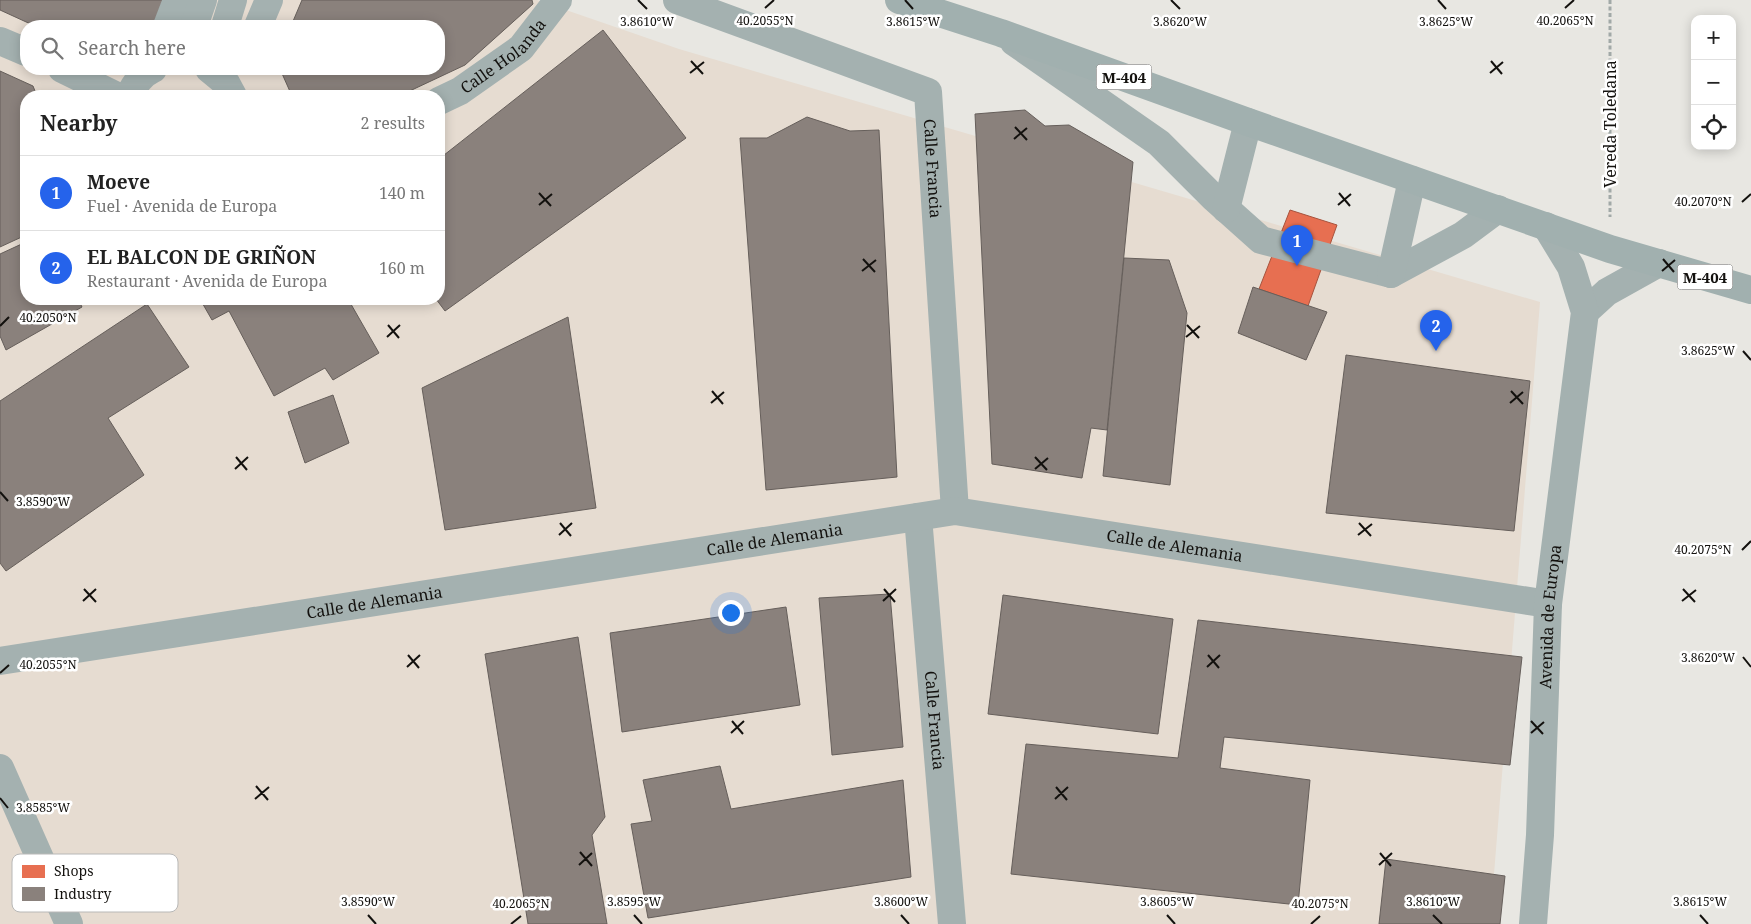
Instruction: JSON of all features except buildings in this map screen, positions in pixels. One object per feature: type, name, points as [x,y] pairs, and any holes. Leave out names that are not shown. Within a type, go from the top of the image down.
[{"type":"main road","name":"M-404","points":[[899,0],[1001,33],[1610,249],[1751,290]]},
{"type":"street","points":[[170,20],[176,0]]},
{"type":"street","points":[[196,20],[203,0]]},
{"type":"street","points":[[227,20],[233,0]]},
{"type":"street","points":[[261,20],[269,0]]},
{"type":"street","name":"Calle Holanda","points":[[445,98],[460,91],[521,48],[558,0]]},
{"type":"street","name":"Calle Francia","points":[[677,0],[928,92],[955,511]]},
{"type":"street","points":[[1001,33],[1159,143],[1226,209],[1261,240],[1391,274],[1463,235],[1498,209]]},
{"type":"street","points":[[0,41],[20,49]]},
{"type":"street","points":[[74,75],[105,90]]},
{"type":"street","points":[[132,90],[145,75]]},
{"type":"street","points":[[217,75],[226,83],[235,85]]},
{"type":"street","points":[[1226,209],[1248,122]]},
{"type":"street","points":[[1391,274],[1412,180]]},
{"type":"street","name":"Avenida de Europa","points":[[1533,924],[1540,835],[1548,604],[1585,312],[1571,267],[1546,226]]},
{"type":"street","points":[[1585,312],[1607,292],[1658,263]]},
{"type":"street","name":"Calle de Alemania","points":[[0,661],[955,511],[1548,604]]},
{"type":"street","name":"Calle Francia","points":[[918,517],[952,924]]},
{"type":"street","points":[[0,768],[38,854]]},
{"type":"street","points":[[1540,835],[1545,924]]},
{"type":"street","points":[[64,912],[69,924]]},
{"type":"path","name":"Vereda Toledana","points":[[1610,0],[1610,249]]},
{"type":"shaded area","points":[[0,0],[537,0],[679,49],[1540,302],[1490,924],[0,924]]},
{"type":"place","name":"Moeve","points":[[1297,266]]},
{"type":"place","name":"EL BALCON DE GRIÑON","points":[[1436,351]]}]
